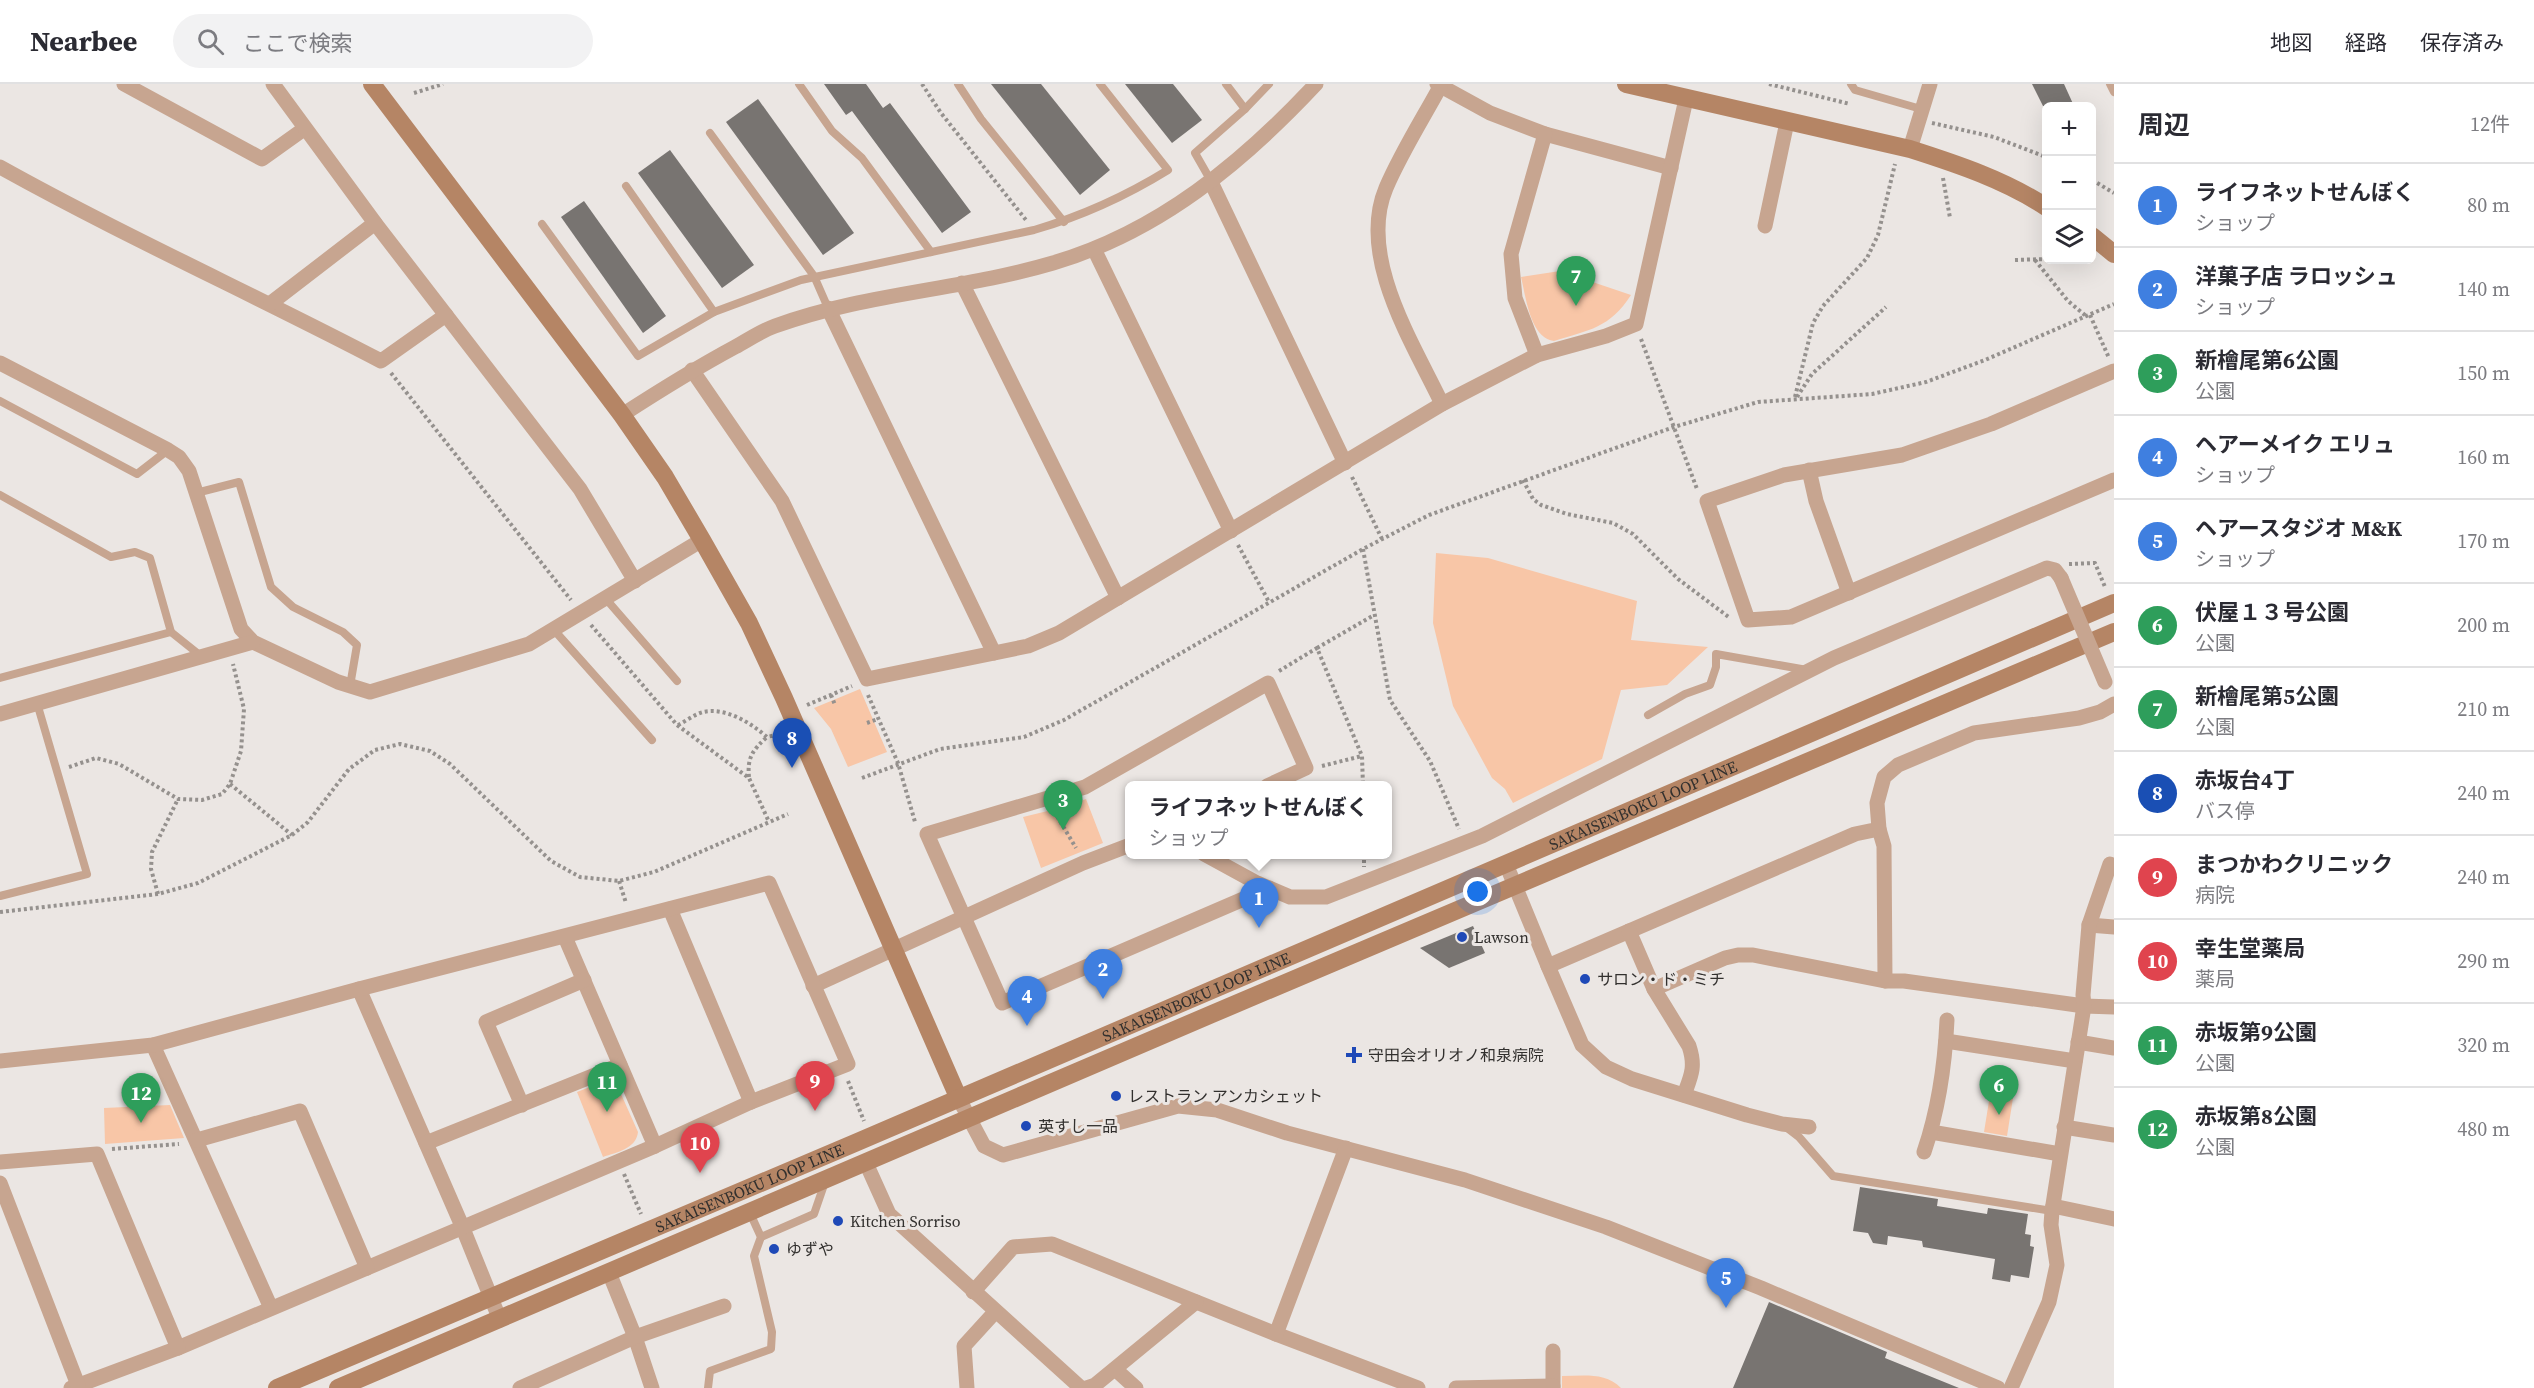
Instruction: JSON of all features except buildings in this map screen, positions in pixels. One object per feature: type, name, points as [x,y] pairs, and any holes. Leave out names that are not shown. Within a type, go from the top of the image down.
[{"type":"main road","points":[[372,84],[622,415],[665,477],[702,540],[749,623],[784,698],[958,1097]]},
{"type":"main road","points":[[1626,84],[1910,149],[1951,162],[2020,190],[2042,204]]},
{"type":"main road","points":[[2096,239],[2114,254]]},
{"type":"main road","name":"SAKAISENBOKU LOOP LINE","points":[[277,1388],[1506,864],[2111,598]]},
{"type":"main road","name":"SAKAISENBOKU LOOP LINE","points":[[338,1388],[610,1275],[749,1212],[2114,632]]},
{"type":"street","points":[[124,84],[262,159],[304,129]]},
{"type":"street","points":[[273,84],[375,223],[580,489],[635,581]]},
{"type":"street","points":[[622,415],[692,370],[772,327],[828,308],[963,283],[1053,263],[1094,249],[1164,214],[1211,182],[1236,163],[1317,84]]},
{"type":"street","points":[[1910,149],[1930,84]]},
{"type":"street","points":[[1442,404],[1385,284],[1378,249],[1378,217],[1385,189],[1438,85],[1491,113],[1545,134],[1671,168]]},
{"type":"street","points":[[692,370],[782,501],[867,680],[1028,646],[1059,633],[1442,404],[1537,355],[1606,336],[1636,324],[1686,99]]},
{"type":"street","points":[[1765,226],[1787,122]]},
{"type":"street","points":[[1537,355],[1515,298],[1511,254],[1545,134]]},
{"type":"street","points":[[0,166],[52,195],[271,303],[381,361],[446,315]]},
{"type":"street","points":[[1211,182],[1345,463]]},
{"type":"street","points":[[271,303],[375,223]]},
{"type":"street","points":[[1094,249],[1231,531]]},
{"type":"street","points":[[963,283],[1118,598]]},
{"type":"street","points":[[828,308],[994,653]]},
{"type":"street","points":[[0,363],[179,457],[189,471],[241,629],[253,642],[350,686],[370,692],[529,644],[702,540]]},
{"type":"street","points":[[2111,365],[1991,424],[1902,455],[1784,475],[1707,501],[1748,620],[1791,617],[2114,480]]},
{"type":"street","points":[[1809,470],[1816,501],[1849,593]]},
{"type":"street","points":[[1212,859],[1290,897],[1326,897],[1465,843],[1809,670],[2047,567],[2055,570],[2061,578],[2114,704],[2100,712],[2079,718],[1974,733],[1898,765],[1884,777],[1877,803],[1879,829],[1884,846],[1885,981]]},
{"type":"street","points":[[0,714],[253,642]]},
{"type":"street","points":[[1269,888],[1002,1003],[927,834],[1086,787],[1268,683],[1306,768],[1278,781]]},
{"type":"street","points":[[1548,966],[1855,834],[1879,829]]},
{"type":"street","points":[[813,986],[963,917],[1125,847]]},
{"type":"street","points":[[1506,864],[1582,1045],[1606,1066],[1632,1079],[1684,1095],[1782,1124],[1809,1127]]},
{"type":"street","points":[[2011,1388],[2049,1302],[2057,1265],[2051,1225],[2084,1006],[2089,925],[2110,864]]},
{"type":"street","points":[[0,1061],[153,1045],[359,989],[770,883],[848,1064],[752,1102],[656,1146],[462,1226],[178,1348],[75,1387],[0,1183]]},
{"type":"street","points":[[670,909],[752,1102]]},
{"type":"street","points":[[2089,925],[2114,927]]},
{"type":"street","points":[[1629,931],[1654,989],[1692,1054],[1694,1067],[1684,1095]]},
{"type":"street","points":[[565,937],[656,1146]]},
{"type":"street","points":[[1654,989],[1725,958],[1753,955],[1885,981],[1904,981],[2084,1006],[2114,1007]]},
{"type":"street","points":[[522,1105],[486,1022],[584,980]]},
{"type":"street","points":[[359,989],[462,1226],[500,1320]]},
{"type":"street","points":[[1924,1152],[1931,1132],[1946,1041],[1947,1020]]},
{"type":"street","points":[[1946,1041],[2075,1061]]},
{"type":"street","points":[[2078,1042],[2114,1048]]},
{"type":"street","points":[[153,1045],[271,1308]]},
{"type":"street","points":[[426,1143],[621,1065]]},
{"type":"street","points":[[958,1097],[984,1146],[1003,1155],[1178,1106],[1217,1110],[1287,1133],[1465,1180],[1606,1227],[1761,1288],[1998,1388]]},
{"type":"street","points":[[197,1140],[300,1111],[367,1268]]},
{"type":"street","points":[[2064,1127],[2114,1135]]},
{"type":"street","points":[[1931,1132],[2060,1154]]},
{"type":"street","points":[[1276,1334],[1346,1149]]},
{"type":"street","points":[[0,1162],[97,1154],[178,1348]]},
{"type":"street","points":[[867,1163],[889,1214],[1081,1388]]},
{"type":"street","points":[[2053,1208],[2114,1219]]},
{"type":"street","points":[[973,1292],[1013,1247],[1052,1244],[1418,1388]]},
{"type":"street","points":[[610,1275],[635,1337],[652,1388]]},
{"type":"street","points":[[1086,1388],[1095,1385],[1196,1302]]},
{"type":"street","points":[[520,1388],[545,1383],[635,1337],[724,1306]]},
{"type":"street","points":[[967,1388],[964,1346],[995,1312]]},
{"type":"street","points":[[1456,1388],[1553,1387],[1553,1351]]},
{"type":"street","points":[[1115,1369],[1136,1388]]},
{"type":"lane","points":[[799,84],[832,131],[862,158],[931,252]]},
{"type":"lane","points":[[958,84],[981,119],[1064,222]]},
{"type":"lane","points":[[542,224],[638,356],[714,312],[814,276],[1064,222],[1127,195],[1168,170],[1100,84]]},
{"type":"lane","points":[[1226,84],[1245,109]]},
{"type":"lane","points":[[1211,182],[1195,153],[1245,109],[1269,84]]},
{"type":"lane","points":[[1851,84],[1855,90],[1921,109]]},
{"type":"lane","points":[[2110,84],[2114,92]]},
{"type":"lane","points":[[710,133],[814,276],[828,308]]},
{"type":"lane","points":[[626,186],[714,312]]},
{"type":"lane","points":[[0,401],[137,474],[168,450]]},
{"type":"lane","points":[[196,493],[239,482],[271,587],[293,607],[343,632],[357,645],[350,686]]},
{"type":"lane","points":[[0,495],[111,557],[135,552],[150,558],[171,633],[201,656]]},
{"type":"lane","points":[[606,599],[677,681]]},
{"type":"lane","points":[[554,630],[652,741]]},
{"type":"lane","points":[[0,678],[171,633]]},
{"type":"lane","points":[[1648,715],[1685,694],[1710,686],[1716,668],[1716,654],[1809,670]]},
{"type":"lane","points":[[0,896],[87,874],[37,703]]},
{"type":"lane","points":[[1782,1124],[1799,1137],[1833,1176],[2053,1208]]},
{"type":"lane","points":[[761,1237],[814,1214],[826,1180]]},
{"type":"lane","points":[[708,1388],[710,1371],[771,1349],[772,1332],[754,1256],[761,1237],[749,1212]]},
{"type":"path","points":[[414,93],[443,84]]},
{"type":"path","points":[[922,84],[941,113],[1034,230]]},
{"type":"path","points":[[1769,84],[1851,104]]},
{"type":"path","points":[[1932,123],[1994,137],[2042,156]]},
{"type":"path","points":[[1796,398],[1813,322],[1823,306],[1867,258],[1878,235],[1895,163]]},
{"type":"path","points":[[1942,175],[1950,218]]},
{"type":"path","points":[[2096,183],[2114,193]]},
{"type":"path","points":[[2015,260],[2042,259]]},
{"type":"path","points":[[2035,260],[2068,301],[2088,316],[2111,365]]},
{"type":"path","points":[[862,778],[940,749],[1024,737],[1064,720],[1363,549],[1429,515],[1674,427],[1758,402],[1872,394],[1926,382],[1985,360],[2114,304]]},
{"type":"path","points":[[1796,398],[1812,374],[1886,307]]},
{"type":"path","points":[[1636,324],[1698,493]]},
{"type":"path","points":[[381,361],[581,613],[677,725],[749,778]]},
{"type":"path","points":[[1345,463],[1382,539]]},
{"type":"path","points":[[1523,480],[1533,499],[1541,505],[1567,514],[1613,523],[1633,534],[1678,579],[1720,612],[1734,621],[1748,620]]},
{"type":"path","points":[[1231,531],[1269,603]]},
{"type":"path","points":[[1363,549],[1390,700],[1430,761],[1465,843]]},
{"type":"path","points":[[2095,562],[2111,598]]},
{"type":"path","points":[[1268,683],[1276,673],[1374,615]]},
{"type":"path","points":[[57,770],[96,758],[119,764],[178,799],[202,800],[222,794],[230,784],[241,751],[244,709],[229,648]]},
{"type":"path","points":[[1317,648],[1362,756],[1363,781]]},
{"type":"path","points":[[806,706],[867,680]]},
{"type":"path","points":[[867,680],[865,690],[898,763],[916,825]]},
{"type":"path","points":[[831,695],[835,705]]},
{"type":"path","points":[[677,725],[703,712],[716,712],[748,723],[767,738]]},
{"type":"path","points":[[867,723],[878,719]]},
{"type":"path","points":[[769,822],[749,778],[747,765],[750,754],[767,738],[776,735]]},
{"type":"path","points":[[0,912],[158,894],[198,883],[292,835],[308,822],[349,769],[375,750],[400,744],[430,751],[450,764],[551,861],[580,877],[619,881],[654,872],[788,814]]},
{"type":"path","points":[[1306,768],[1316,768],[1362,756]]},
{"type":"path","points":[[230,784],[292,835]]},
{"type":"path","points":[[158,894],[151,869],[152,852],[178,799]]},
{"type":"path","points":[[1056,816],[1070,836]]},
{"type":"path","points":[[619,881],[626,905]]},
{"type":"path","points":[[842,1067],[865,1123]]},
{"type":"path","points":[[97,1154],[106,1150],[188,1143],[197,1140]]},
{"type":"path","points":[[618,1161],[643,1218]]},
{"type":"shaded area","points":[[1560,271],[1631,295],[1615,315],[1607,321],[1554,341],[1539,333],[1534,325],[1521,277]]},
{"type":"shaded area","points":[[1436,553],[1488,558],[1637,601],[1631,640],[1708,647],[1667,685],[1621,690],[1602,759],[1513,803],[1505,789],[1492,778],[1453,706],[1433,623]]},
{"type":"shaded area","points":[[860,689],[887,752],[848,767],[831,729],[814,708]]},
{"type":"shaded area","points":[[1086,799],[1103,843],[1041,868],[1023,817]]},
{"type":"shaded area","points":[[605,1081],[617,1085],[638,1132],[630,1146],[603,1157],[577,1092]]},
{"type":"shaded area","points":[[1990,1095],[2013,1098],[2007,1136],[1984,1132]]},
{"type":"shaded area","points":[[170,1105],[184,1138],[105,1144],[104,1108]]},
{"type":"shaded area","points":[[1562,1376],[1601,1377],[1621,1388],[1562,1388]]},
{"type":"place","name":"新檜尾第5公園","points":[[1576,306]]},
{"type":"place","name":"赤坂台4丁","points":[[792,768]]},
{"type":"place","name":"新檜尾第6公園","points":[[1063,830]]},
{"type":"place","name":"ライフネットせんぼく","points":[[1259,928]]},
{"type":"place","name":"Lawson","points":[[1462,937]]},
{"type":"place","name":"サロン・ド・ミチ","points":[[1585,979]]},
{"type":"place","name":"洋菓子店 ラロッシュ","points":[[1103,999]]},
{"type":"place","name":"ヘアーメイク エリュ","points":[[1027,1026]]},
{"type":"place","name":"守田会オリオノ和泉病院","points":[[1354,1055]]},
{"type":"place","name":"レストラン アンカシェット","points":[[1116,1096]]},
{"type":"place","name":"まつかわクリニック","points":[[815,1111]]},
{"type":"place","name":"赤坂第9公園","points":[[607,1112]]},
{"type":"place","name":"伏屋１３号公園","points":[[1999,1115]]},
{"type":"place","name":"赤坂第8公園","points":[[141,1123]]},
{"type":"place","name":"英すし一品","points":[[1026,1126]]},
{"type":"place","name":"幸生堂薬局","points":[[700,1173]]},
{"type":"place","name":"Kitchen Sorriso","points":[[838,1221]]},
{"type":"place","name":"ゆずや","points":[[774,1249]]},
{"type":"place","name":"ヘアースタジオ M&K","points":[[1726,1308]]}]
